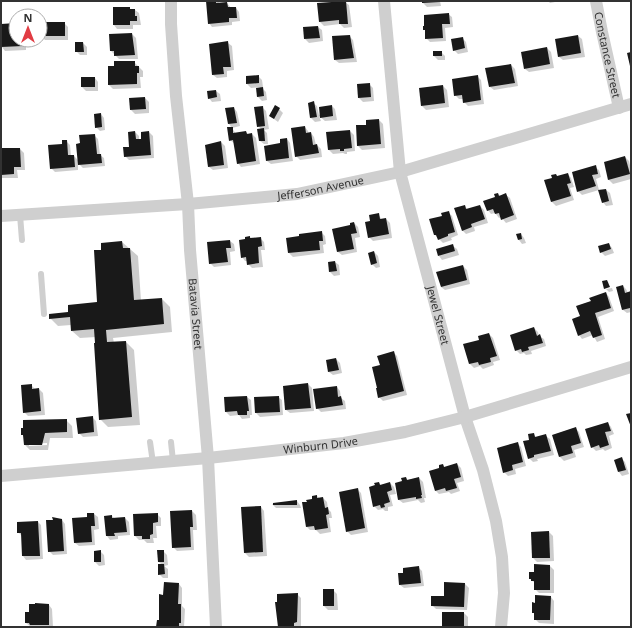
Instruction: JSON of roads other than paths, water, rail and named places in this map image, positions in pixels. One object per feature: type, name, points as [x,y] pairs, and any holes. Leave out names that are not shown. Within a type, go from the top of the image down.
[{"type":"street","name":"Batavia Street","points":[[171,1],[171,24],[176,96],[188,204],[190,250],[208,458],[216,627]]},
{"type":"street","name":"Jewel Street","points":[[384,1],[400,172],[465,416],[483,470],[496,521],[502,557],[504,593],[501,627]]},
{"type":"street","name":"Constance Street","points":[[596,1],[619,108]]},
{"type":"street","name":"Jefferson Avenue","points":[[1,216],[188,204],[297,194],[400,172],[631,104]]},
{"type":"street","name":"Winburn Drive","points":[[1,476],[208,458],[344,443],[405,432],[465,416],[631,367]]},
{"type":"lane","points":[[20,215],[22,240]]},
{"type":"lane","points":[[41,274],[44,314]]},
{"type":"lane","points":[[150,442],[153,463]]},
{"type":"lane","points":[[171,442],[173,461]]}]
